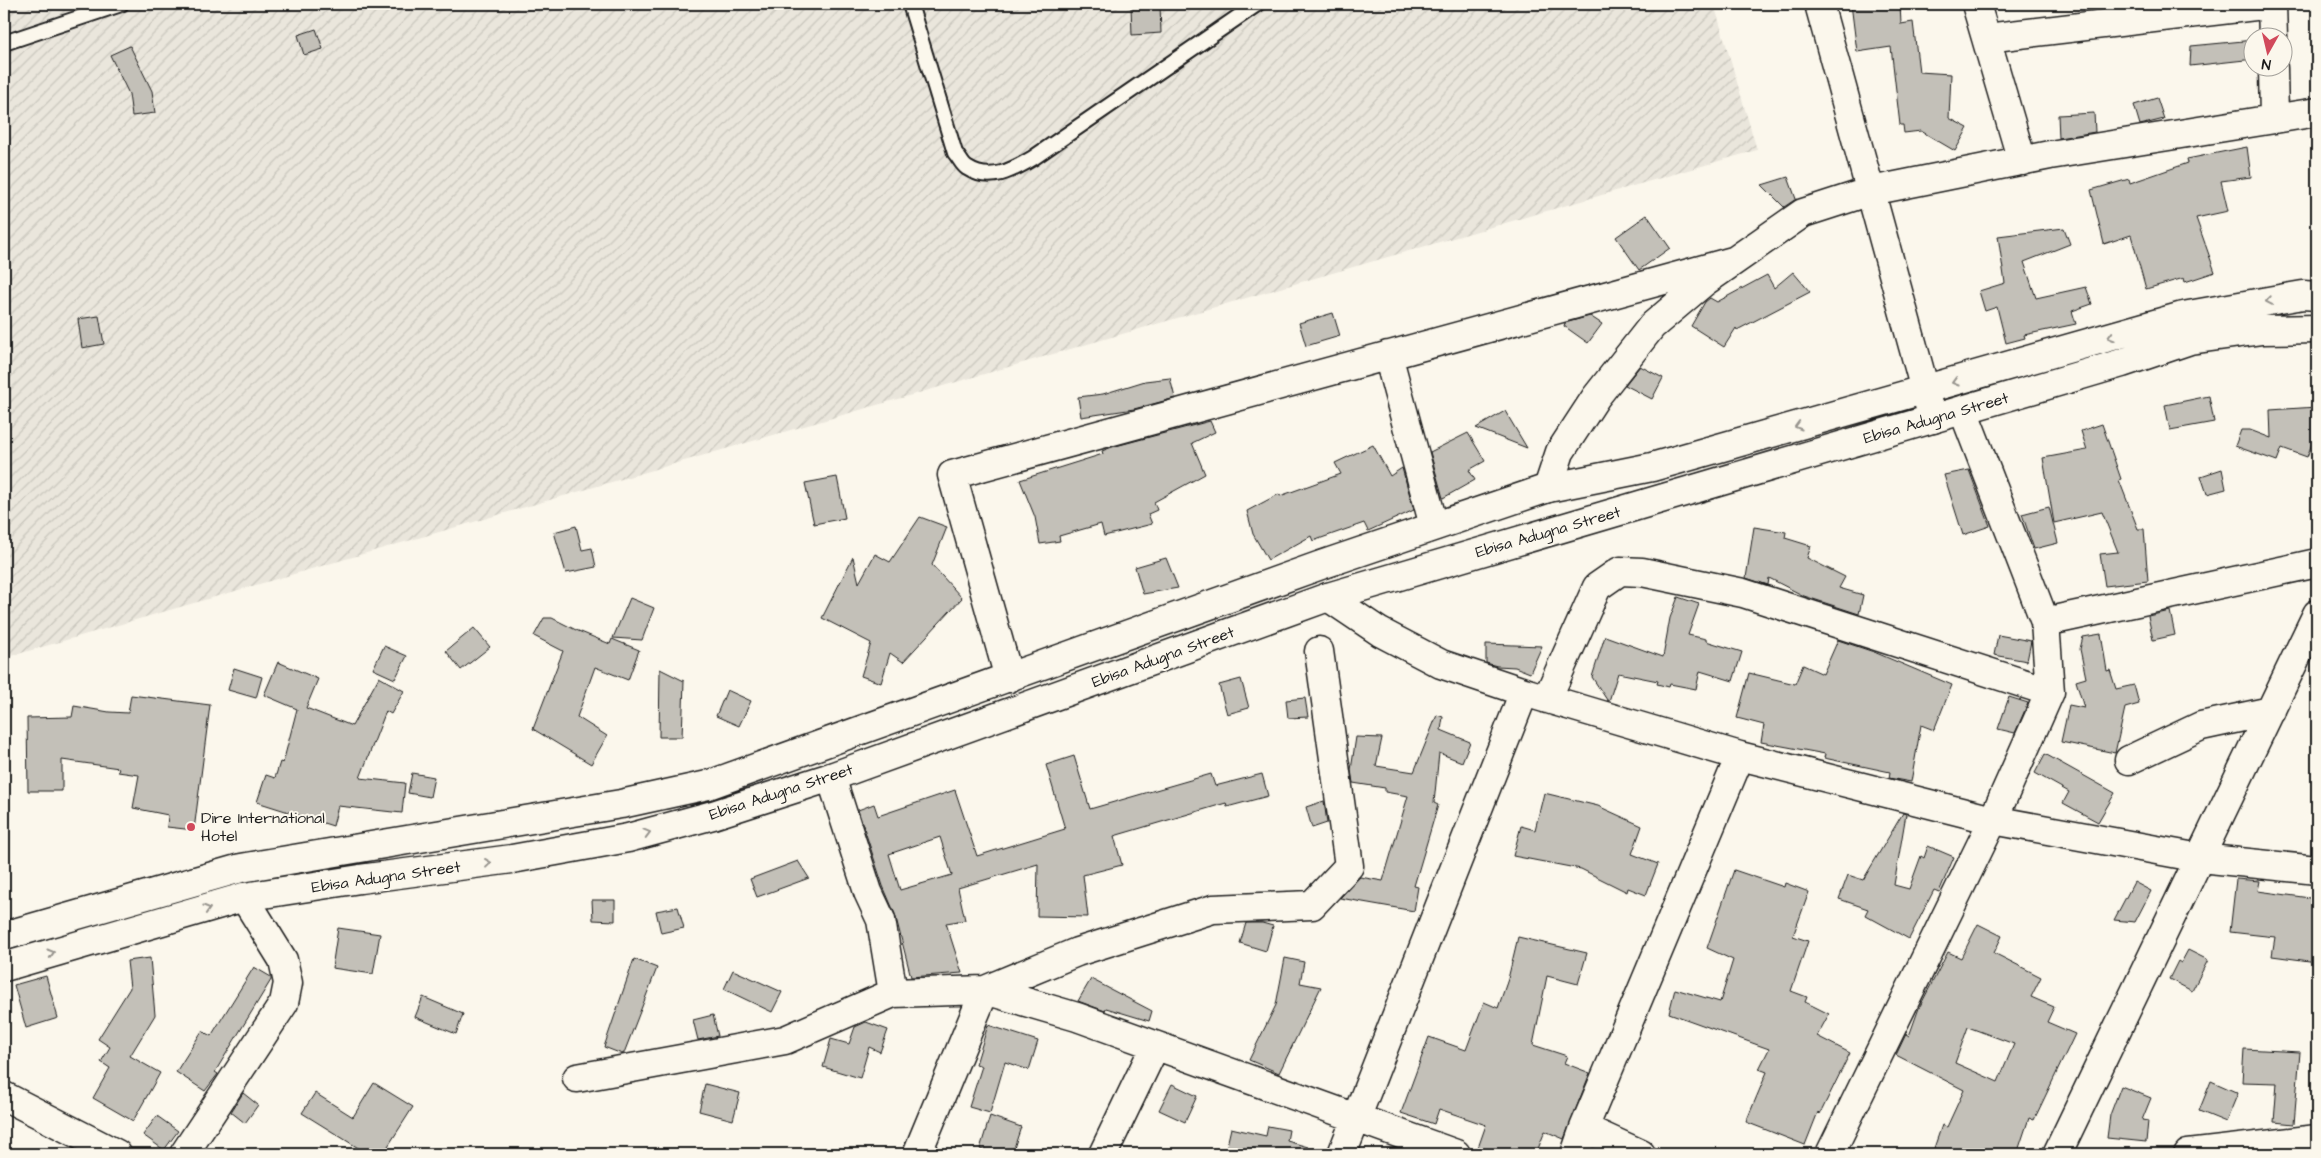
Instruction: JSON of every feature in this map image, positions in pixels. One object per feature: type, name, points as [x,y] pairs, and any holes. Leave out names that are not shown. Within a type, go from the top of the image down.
[{"type":"street","points":[[1819,4],[1933,419]]},
{"type":"street","points":[[1976,4],[2022,161]]},
{"type":"street","points":[[1986,38],[2272,4],[2273,28]]},
{"type":"street","points":[[2273,78],[2274,119]]},
{"type":"street","points":[[1548,488],[1560,452],[1596,398],[1652,326],[1704,282],[1803,213],[1871,191],[2022,161],[2317,112]]},
{"type":"street","points":[[1009,678],[952,474],[1733,261]]},
{"type":"street","name":"Ebisa Adugna Street","points":[[4,936],[241,868],[621,804],[708,785],[1312,568],[1548,488],[1652,467],[2183,316],[2303,295],[2317,296]]},
{"type":"street","name":"Ebisa Adugna Street","points":[[4,967],[244,898],[360,879],[512,860],[628,838],[713,815],[831,776],[1328,597],[2122,363],[2190,340],[2262,330],[2317,329]]},
{"type":"street","points":[[1388,355],[1434,526]]},
{"type":"street","points":[[1830,1154],[1993,820],[2050,692],[2045,622],[1963,410]]},
{"type":"street","points":[[2045,622],[2317,563]]},
{"type":"street","points":[[1342,1154],[1536,696],[1597,587],[1620,571],[1642,572],[1743,593],[2050,692]]},
{"type":"street","points":[[1328,597],[1380,632],[1441,664],[1536,696],[1740,756],[1993,820],[2200,858],[2317,870]]},
{"type":"street","points":[[2057,1154],[2317,614]]},
{"type":"street","points":[[917,1154],[985,990],[1077,952],[1213,909],[1312,905],[1349,866],[1319,651]]},
{"type":"street","points":[[2129,760],[2201,726],[2271,711]]},
{"type":"street","points":[[1575,1154],[1584,1128],[1740,756]]},
{"type":"street","points":[[831,776],[868,892],[881,920],[893,993]]},
{"type":"street","points":[[184,1154],[284,1003],[288,984],[283,960],[244,898]]},
{"type":"street","points":[[577,1078],[785,1040],[893,993],[985,990],[1077,1017],[1456,1154]]},
{"type":"street","points":[[1103,1154],[1155,1046]]},
{"type":"street","points":[[4,1096],[117,1154]]},
{"type":"street","points":[[1584,1128],[1641,1154]]},
{"type":"street","points":[[2188,1154],[2317,1139]]},
{"type":"lane","points":[[4,43],[121,4]]},
{"type":"lane","points":[[910,4],[956,153],[966,168],[987,176],[1009,172],[1033,158],[1257,4]]},
{"type":"shaded area","points":[[4,4],[1714,4],[1757,150],[4,658]]},
{"type":"building","points":[[1851,4],[1900,4],[1901,24],[1913,22],[1919,72],[1951,74],[1949,118],[1968,128],[1955,151],[1921,131],[1904,133],[1903,125],[1900,125],[1891,47],[1857,52]]},
{"type":"building","points":[[1160,5],[1161,33],[1132,35],[1131,6]]},
{"type":"building","points":[[316,29],[323,49],[304,55],[298,35]]},
{"type":"building","points":[[2244,41],[2244,60],[2190,66],[2191,46]]},
{"type":"building","points":[[130,46],[152,91],[155,113],[132,116],[129,94],[110,55]]},
{"type":"building","points":[[2157,98],[2164,119],[2140,125],[2134,105]]},
{"type":"building","points":[[2094,113],[2095,132],[2059,138],[2058,115]]},
{"type":"building","points":[[2247,147],[2251,177],[2221,181],[2228,211],[2196,218],[2215,272],[2185,282],[2184,278],[2146,289],[2131,235],[2104,244],[2091,190],[2129,179],[2130,183],[2188,163],[2187,159]]},
{"type":"building","points":[[1788,177],[1796,199],[1784,207],[1762,185]]},
{"type":"building","points":[[1647,215],[1670,248],[1639,270],[1616,237]]},
{"type":"building","points":[[2064,228],[2070,244],[2024,262],[2036,298],[2086,287],[2092,304],[2072,311],[2076,324],[2024,335],[2025,338],[2006,343],[1997,307],[1985,311],[1979,291],[2005,283],[1998,236]]},
{"type":"building","points":[[1793,272],[1810,292],[1737,330],[1736,328],[1724,347],[1691,326],[1705,302],[1710,298],[1717,302],[1767,275],[1774,288]]},
{"type":"building","points":[[1333,313],[1340,336],[1306,346],[1299,323]]},
{"type":"building","points":[[99,316],[104,344],[82,348],[78,319]]},
{"type":"building","points":[[1590,316],[1602,324],[1588,343],[1564,326],[1565,323]]},
{"type":"building","points":[[1640,366],[1663,378],[1652,399],[1625,385]]},
{"type":"building","points":[[1170,378],[1175,398],[1134,409],[1081,417],[1078,397],[1103,394],[1145,381]]},
{"type":"building","points":[[2209,396],[2214,422],[2170,430],[2165,405]]},
{"type":"building","points":[[2317,407],[2317,430],[2307,457],[2282,448],[2277,461],[2235,446],[2241,430],[2250,430],[2271,438],[2270,410]]},
{"type":"building","points":[[1505,411],[1527,448],[1476,428]]},
{"type":"building","points":[[1210,421],[1215,432],[1192,443],[1205,474],[1154,502],[1157,510],[1148,514],[1152,524],[1104,536],[1101,524],[1059,536],[1060,541],[1040,544],[1035,517],[1020,480],[1103,454],[1102,451],[1112,447]]},
{"type":"building","points":[[2102,424],[2121,479],[2119,480],[2138,529],[2144,529],[2148,581],[2105,586],[2100,554],[2118,552],[2102,512],[2054,523],[2043,458],[2087,450],[2081,431]]},
{"type":"building","points":[[1468,433],[1485,461],[1469,470],[1475,480],[1443,498],[1430,452]]},
{"type":"building","points":[[1373,445],[1390,476],[1402,468],[1414,510],[1368,531],[1364,523],[1313,541],[1311,536],[1268,560],[1253,534],[1247,511],[1279,494],[1280,496],[1341,474],[1335,463]]},
{"type":"building","points":[[2222,469],[2226,489],[2207,494],[2201,476]]},
{"type":"building","points":[[1969,470],[1990,526],[1963,535],[1944,475]]},
{"type":"building","points":[[837,477],[845,518],[814,524],[805,483]]},
{"type":"building","points":[[2049,507],[2058,543],[2034,549],[2022,514]]},
{"type":"building","points":[[920,517],[947,527],[932,565],[962,598],[903,662],[890,653],[881,683],[861,676],[871,643],[822,618],[853,557],[859,583],[875,554],[890,562]]},
{"type":"building","points":[[576,526],[582,550],[592,548],[596,567],[566,573],[554,532]]},
{"type":"building","points":[[1754,527],[1786,532],[1785,538],[1811,546],[1807,558],[1845,577],[1839,588],[1863,595],[1859,614],[1804,596],[1769,578],[1768,585],[1746,578]]},
{"type":"building","points":[[1166,558],[1178,588],[1143,594],[1135,567]]},
{"type":"building","points":[[1678,597],[1699,604],[1688,635],[1706,639],[1706,641],[1742,652],[1733,681],[1700,671],[1696,689],[1670,684],[1669,687],[1657,684],[1658,681],[1618,673],[1609,701],[1607,700],[1592,677],[1605,636],[1663,657],[1670,618]]},
{"type":"building","points":[[630,598],[654,608],[642,640],[613,638]]},
{"type":"building","points":[[2170,611],[2175,635],[2153,640],[2148,616]]},
{"type":"building","points":[[544,618],[552,618],[610,644],[612,639],[639,650],[628,680],[595,667],[577,717],[607,736],[591,764],[533,729],[563,651],[534,636]]},
{"type":"building","points":[[474,628],[490,647],[461,670],[446,651]]},
{"type":"building","points":[[2101,634],[2107,671],[2110,670],[2116,689],[2134,685],[2139,704],[2125,708],[2115,753],[2061,742],[2069,705],[2084,708],[2076,681],[2086,678],[2080,649],[2083,637]]},
{"type":"building","points":[[1998,635],[2031,641],[2027,661],[1994,655]]},
{"type":"building","points":[[1838,640],[1874,652],[1952,685],[1934,730],[1921,725],[1911,782],[1889,778],[1890,772],[1824,758],[1825,754],[1761,742],[1764,725],[1737,718],[1749,673],[1795,684],[1803,665],[1823,674]]},
{"type":"building","points":[[1486,644],[1542,646],[1530,673],[1515,667],[1486,663]]},
{"type":"building","points":[[384,646],[407,656],[395,679],[373,669]]},
{"type":"building","points":[[278,662],[318,679],[306,708],[352,726],[379,677],[404,691],[391,714],[386,711],[360,778],[405,783],[402,813],[338,806],[333,826],[257,802],[266,775],[275,778],[280,762],[283,763],[297,709],[264,695]]},
{"type":"building","points":[[234,668],[262,677],[256,698],[228,690]]},
{"type":"building","points":[[660,669],[684,681],[682,737],[659,737]]},
{"type":"building","points":[[1241,679],[1249,708],[1227,714],[1219,685]]},
{"type":"building","points":[[727,690],[751,701],[739,726],[716,716]]},
{"type":"building","points":[[131,695],[210,705],[194,830],[167,827],[168,815],[133,808],[139,775],[118,772],[119,768],[62,760],[62,791],[28,791],[27,718],[72,717],[74,706],[128,713]]},
{"type":"building","points":[[2009,697],[2028,703],[2015,733],[1998,729]]},
{"type":"building","points":[[1305,698],[1308,717],[1288,718],[1286,700]]},
{"type":"building","points":[[1437,715],[1443,717],[1441,730],[1470,742],[1462,762],[1439,753],[1434,803],[1438,805],[1414,886],[1418,887],[1414,911],[1340,898],[1360,877],[1383,881],[1408,796],[1385,792],[1385,788],[1353,783],[1351,770],[1356,737],[1382,738],[1376,766],[1414,772]]},
{"type":"building","points":[[2045,754],[2115,793],[2098,822],[2063,803],[2069,792],[2035,773]]},
{"type":"building","points":[[1074,756],[1090,809],[1211,774],[1215,786],[1262,774],[1268,796],[1227,807],[1226,803],[1114,836],[1122,865],[1083,875],[1088,917],[1037,916],[1038,864],[958,888],[965,920],[946,923],[962,973],[911,977],[895,914],[883,886],[858,810],[874,804],[878,816],[955,790],[977,856],[1065,829],[1046,765]],"holes":[[[940,837],[952,875],[900,890],[889,854]]]},
{"type":"building","points":[[412,773],[434,777],[430,797],[408,793]]},
{"type":"building","points":[[1544,793],[1598,806],[1642,826],[1632,854],[1658,864],[1646,895],[1628,888],[1627,892],[1581,869],[1513,856],[1521,826],[1535,830]]},
{"type":"building","points":[[1324,801],[1327,823],[1312,828],[1306,807]]},
{"type":"building","points":[[1903,813],[1906,814],[1894,885],[1909,889],[1921,856],[1924,858],[1928,846],[1954,857],[1939,892],[1934,890],[1909,939],[1865,915],[1868,909],[1839,899],[1848,875],[1863,880]]},
{"type":"building","points":[[798,861],[809,878],[757,897],[750,879]]},
{"type":"building","points":[[1734,870],[1784,887],[1785,883],[1809,892],[1793,936],[1808,941],[1791,991],[1807,997],[1805,1002],[1829,1014],[1817,1036],[1850,1053],[1820,1114],[1818,1112],[1805,1145],[1746,1122],[1767,1072],[1759,1069],[1769,1049],[1669,1013],[1675,989],[1720,1002],[1733,960],[1707,948]]},
{"type":"building","points":[[2236,879],[2260,881],[2258,891],[2317,899],[2317,962],[2272,956],[2275,937],[2230,932]]},
{"type":"building","points":[[2134,882],[2151,891],[2135,922],[2114,920]]},
{"type":"building","points":[[592,900],[615,900],[615,921],[593,920]]},
{"type":"building","points":[[678,907],[684,928],[661,933],[656,911]]},
{"type":"building","points":[[1246,923],[1262,923],[1273,926],[1266,951],[1240,943]]},
{"type":"building","points":[[1978,924],[2002,936],[1994,953],[2041,977],[2031,997],[2054,1007],[2047,1022],[2075,1034],[2034,1120],[2029,1118],[2017,1154],[1932,1154],[1942,1125],[1947,1127],[1964,1090],[1896,1055],[1906,1034],[1909,1036],[1919,1008],[1948,952],[1961,958]],"holes":[[[1968,1027],[2014,1044],[1998,1082],[1955,1063]]]},
{"type":"building","points":[[338,928],[380,934],[373,974],[332,968]]},
{"type":"building","points":[[1518,937],[1587,953],[1578,984],[1547,976],[1533,1045],[1567,1056],[1564,1063],[1590,1073],[1564,1139],[1545,1131],[1536,1154],[1494,1154],[1478,1148],[1486,1125],[1439,1109],[1434,1124],[1401,1113],[1429,1037],[1466,1050],[1484,1002],[1498,1008],[1508,979]]},
{"type":"building","points":[[2188,950],[2208,960],[2192,991],[2169,979],[2178,961],[2181,963]]},
{"type":"building","points":[[150,958],[155,1015],[130,1056],[160,1073],[133,1121],[93,1098],[110,1068],[101,1062],[110,1047],[98,1039],[130,988],[127,961]]},
{"type":"building","points":[[1285,958],[1304,962],[1300,983],[1321,987],[1279,1073],[1249,1060],[1276,1005]]},
{"type":"building","points":[[634,959],[657,968],[622,1054],[604,1047]]},
{"type":"building","points":[[254,967],[271,977],[271,980],[215,1072],[218,1074],[205,1091],[176,1072],[202,1031],[211,1036]]},
{"type":"building","points":[[733,970],[782,992],[772,1012],[724,989]]},
{"type":"building","points":[[46,976],[58,1018],[26,1028],[14,985]]},
{"type":"building","points":[[1091,979],[1152,1011],[1149,1021],[1106,1008],[1105,1011],[1078,1001]]},
{"type":"building","points":[[423,997],[463,1014],[456,1034],[415,1017]]},
{"type":"building","points":[[713,1015],[718,1036],[698,1040],[693,1020]]},
{"type":"building","points":[[866,1022],[888,1030],[880,1052],[869,1047],[860,1078],[823,1067],[831,1039],[849,1044],[855,1027]]},
{"type":"building","points":[[988,1025],[1038,1041],[1029,1070],[1005,1062],[990,1113],[969,1107],[982,1066],[976,1064]]},
{"type":"building","points":[[2244,1049],[2300,1052],[2294,1124],[2274,1122],[2277,1083],[2242,1082]]},
{"type":"building","points":[[2211,1081],[2238,1093],[2226,1122],[2199,1111]]},
{"type":"building","points":[[374,1083],[413,1107],[383,1154],[368,1154],[302,1113],[315,1093],[353,1117]]},
{"type":"building","points":[[705,1084],[740,1093],[733,1120],[699,1111]]},
{"type":"building","points":[[1172,1084],[1197,1096],[1185,1122],[1159,1110]]},
{"type":"building","points":[[2121,1086],[2151,1098],[2142,1120],[2148,1121],[2146,1142],[2107,1138],[2110,1115]]},
{"type":"building","points":[[243,1093],[258,1105],[245,1123],[231,1112]]},
{"type":"building","points":[[157,1116],[178,1131],[164,1150],[143,1135]]},
{"type":"building","points":[[990,1116],[1021,1127],[1012,1154],[997,1154],[980,1149]]},
{"type":"building","points":[[1268,1126],[1289,1130],[1287,1141],[1308,1147],[1307,1154],[1225,1154],[1231,1128],[1266,1136]]},
{"type":"place","name":"Dire International Hotel","points":[[191,827]]}]
